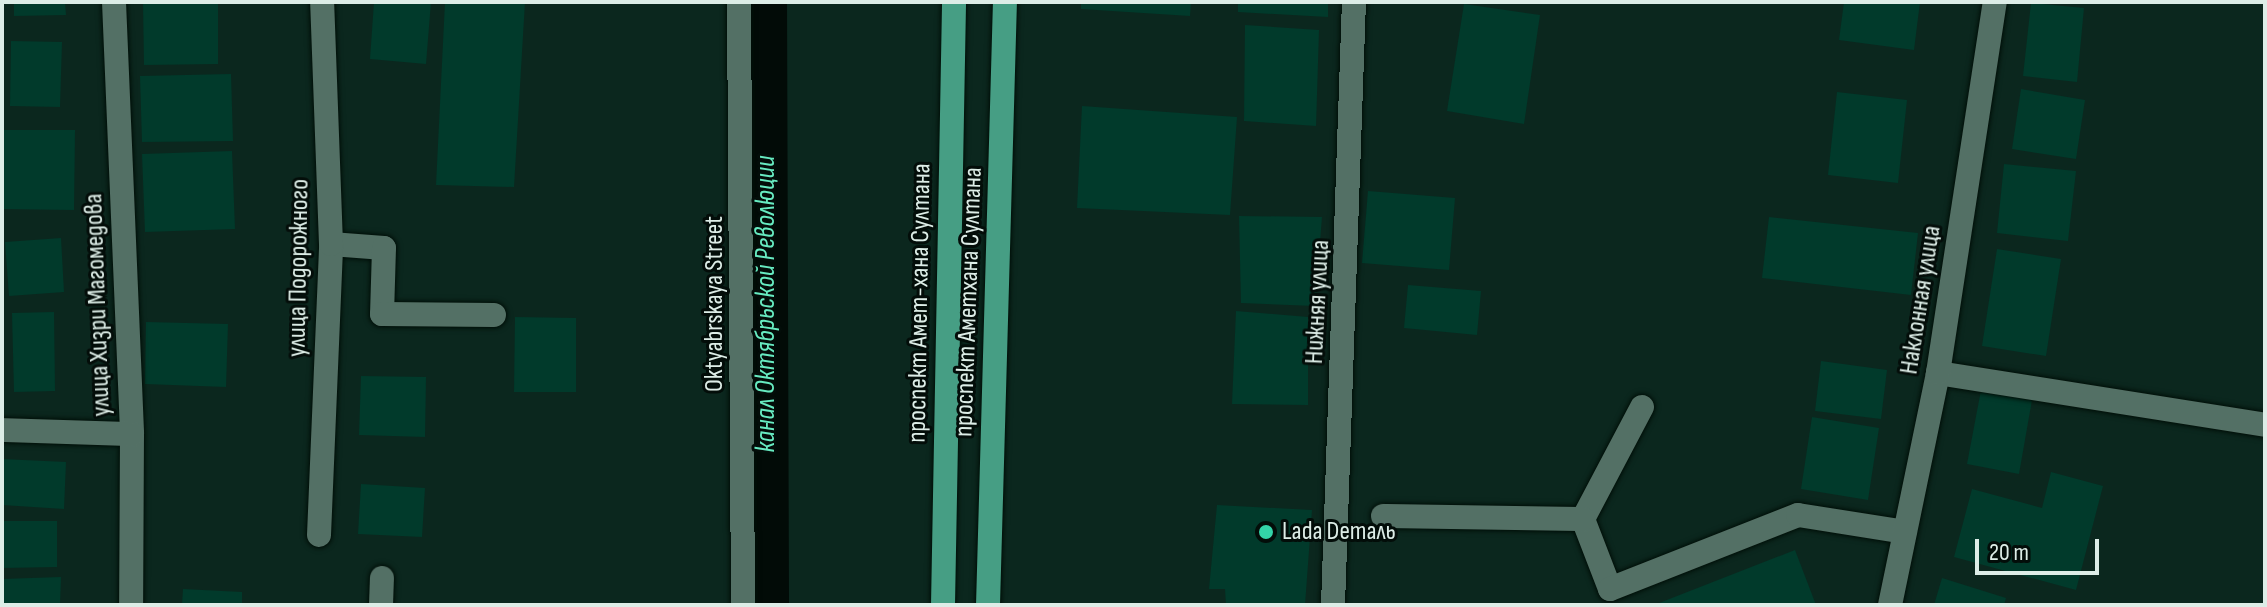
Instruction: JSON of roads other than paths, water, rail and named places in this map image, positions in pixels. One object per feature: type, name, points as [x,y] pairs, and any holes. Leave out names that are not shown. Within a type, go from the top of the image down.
[{"type":"main road","name":"проспект Амет-хана Султана","points":[[943,605],[954,2]]},
{"type":"main road","name":"проспект Аметхана Султана","points":[[988,605],[1005,2]]},
{"type":"street","name":"улица Хизри Магомедова","points":[[114,2],[132,434],[131,605]]},
{"type":"street","name":"улица Подорожного","points":[[319,535],[331,244],[322,2]]},
{"type":"street","name":"Oktyabrskaya Street","points":[[739,2],[743,605]]},
{"type":"street","name":"Нижняя улица","points":[[1333,605],[1354,2]]},
{"type":"street","name":"Наклонная улица","points":[[1890,605],[1938,373],[1995,2]]},
{"type":"street","points":[[331,244],[384,248],[382,314],[494,315]]},
{"type":"street","points":[[1938,373],[2265,425]]},
{"type":"street","points":[[1642,407],[1583,519],[1610,589],[1798,515],[1905,532]]},
{"type":"street","points":[[2,430],[132,434]]},
{"type":"street","points":[[1383,516],[1583,519]]},
{"type":"street","points":[[381,605],[382,578]]},
{"type":"waterway","name":"канал Октябрьской Революции","points":[[765,2],[767,605]]},
{"type":"place","name":"Lada Dеталь","points":[[1266,532]]}]
